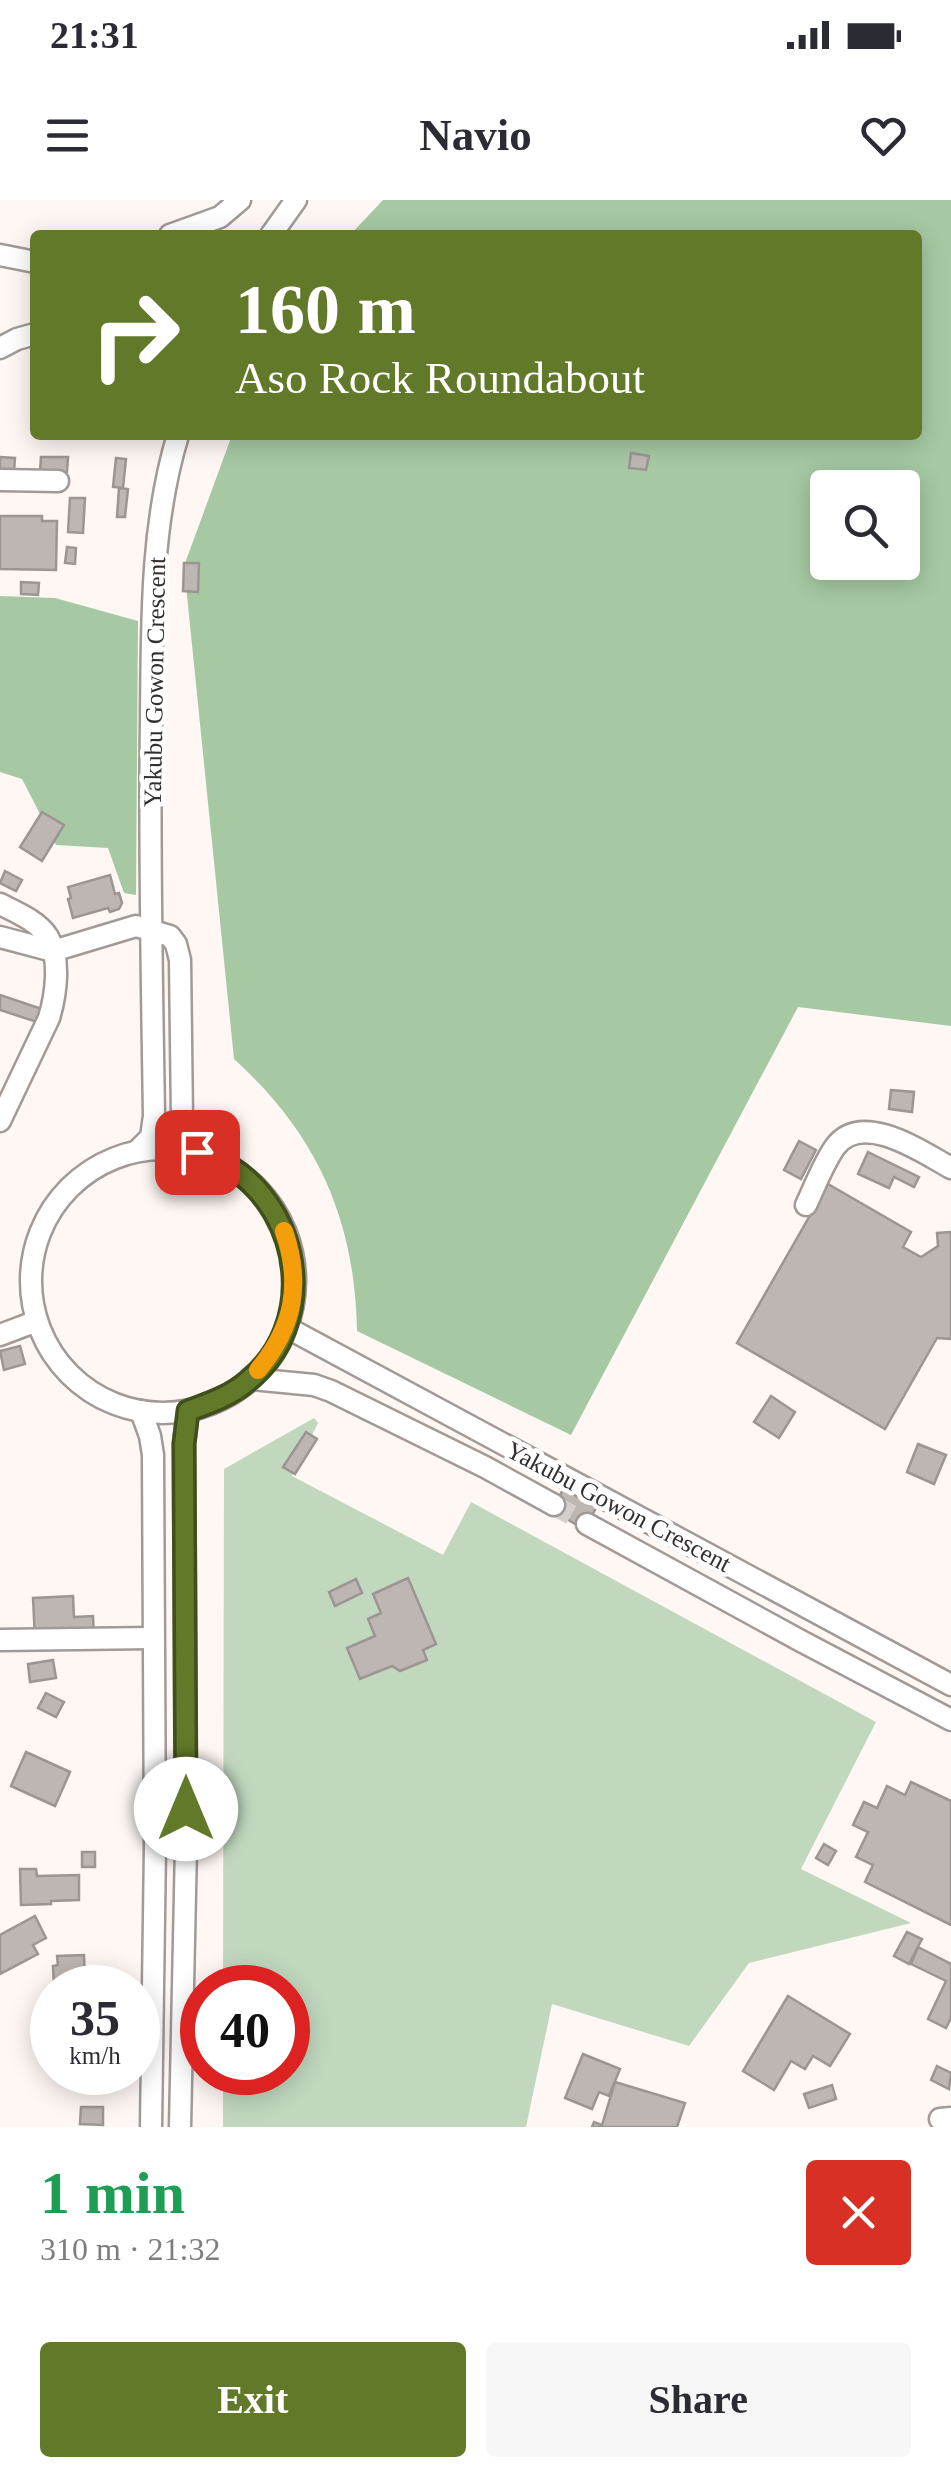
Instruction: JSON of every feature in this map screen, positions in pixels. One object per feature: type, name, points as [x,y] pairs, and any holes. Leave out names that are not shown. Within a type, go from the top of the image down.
[{"type":"street","points":[[183,230],[220,216],[240,200]]},
{"type":"street","points":[[275,230],[296,200]]},
{"type":"street","points":[[0,255],[30,261]]},
{"type":"street","points":[[0,348],[30,335]]},
{"type":"street","name":"Yakubu Gowon Crescent","points":[[138,1150],[151,1137],[154,1116],[152,619],[158,531],[177,440]]},
{"type":"street","points":[[0,480],[58,482]]},
{"type":"street","points":[[0,1120],[54,1000],[53,951],[47,934],[26,917],[2,911]]},
{"type":"street","points":[[0,937],[53,951],[136,926],[170,936],[180,960],[182,1119],[187,1142],[197,1152]]},
{"type":"street","points":[[806,1205],[834,1148],[858,1133],[896,1138],[951,1168]]},
{"type":"street","points":[[168,1148],[197,1152],[245,1178],[259,1190],[280,1220],[292,1254],[294,1291],[286,1327],[274,1351],[252,1379],[222,1399],[188,1411],[141,1411],[106,1400],[76,1381],[52,1354],[37,1321],[30,1276],[40,1232],[54,1207],[62,1194],[96,1165],[138,1150],[168,1148]]},
{"type":"street","points":[[0,1335],[37,1321]]},
{"type":"street","name":"Yakubu Gowon Crescent","points":[[286,1327],[951,1685]]},
{"type":"street","points":[[252,1379],[314,1385],[331,1391],[554,1505]]},
{"type":"street","points":[[141,1411],[153,1455],[151,2127]]},
{"type":"street","points":[[180,2127],[186,1846],[184,1444],[188,1411]]},
{"type":"street","points":[[587,1524],[951,1720]]},
{"type":"street","points":[[0,1640],[152,1638]]},
{"type":"green space","points":[[383,200],[951,200],[951,1026],[798,1007],[571,1435],[357,1331],[349,1252],[326,1181],[288,1117],[234,1059],[184,566],[230,440],[922,440],[922,230],[355,230]]},
{"type":"green space","points":[[0,596],[55,598],[138,621],[136,895],[124,893],[108,848],[56,845],[22,779],[0,772]]},
{"type":"green space","points":[[314,1418],[318,1423],[292,1476],[443,1555],[471,1502],[876,1722],[801,1869],[911,1923],[749,1963],[689,2046],[552,2004],[526,2127],[223,2127],[223,2095],[310,2095],[310,1965],[223,1965],[224,1469]]},
{"type":"building","points":[[631,453],[649,456],[646,470],[629,468]]},
{"type":"building","points":[[0,457],[15,458],[14,472],[0,471]]},
{"type":"building","points":[[41,457],[68,457],[67,472],[40,472]]},
{"type":"building","points":[[116,458],[126,459],[123,488],[113,487]]},
{"type":"building","points":[[119,488],[128,489],[125,517],[117,517]]},
{"type":"building","points":[[70,498],[85,498],[83,533],[68,532]]},
{"type":"building","points":[[0,516],[42,516],[42,521],[57,521],[56,570],[0,569]]},
{"type":"building","points":[[67,547],[76,548],[75,564],[65,563]]},
{"type":"building","points":[[184,563],[199,563],[198,592],[183,591]]},
{"type":"building","points":[[21,582],[39,583],[38,595],[21,594]]},
{"type":"building","points":[[42,812],[64,825],[42,861],[20,847]]},
{"type":"building","points":[[5,871],[22,880],[16,891],[0,883]]},
{"type":"building","points":[[110,875],[122,903],[119,909],[110,912],[108,908],[73,918],[68,887]]},
{"type":"building","points":[[0,995],[42,1009],[37,1022],[0,1010]]},
{"type":"building","points":[[891,1090],[914,1092],[912,1112],[889,1109]]},
{"type":"building","points":[[799,1141],[816,1150],[801,1179],[784,1170]]},
{"type":"building","points":[[868,1152],[919,1177],[914,1187],[894,1177],[889,1188],[858,1174]]},
{"type":"building","points":[[828,1184],[911,1232],[903,1247],[921,1257],[938,1246],[937,1233],[951,1232],[951,1339],[937,1338],[885,1429],[737,1343]]},
{"type":"building","points":[[20,1346],[25,1364],[4,1370],[0,1351]]},
{"type":"building","points":[[771,1396],[795,1412],[779,1438],[754,1422]]},
{"type":"building","points":[[306,1432],[317,1439],[295,1474],[283,1467]]},
{"type":"building","points":[[918,1444],[946,1455],[934,1484],[907,1472]]},
{"type":"building","points":[[566,1485],[599,1503],[584,1529],[551,1510]]},
{"type":"building","points":[[408,1578],[436,1644],[423,1650],[427,1660],[400,1671],[392,1666],[360,1679],[347,1648],[375,1636],[368,1619],[381,1613],[373,1594]]},
{"type":"building","points":[[356,1579],[362,1593],[335,1606],[329,1592]]},
{"type":"building","points":[[73,1596],[74,1617],[93,1616],[94,1636],[35,1639],[33,1598]]},
{"type":"building","points":[[53,1660],[56,1678],[30,1682],[28,1664]]},
{"type":"building","points":[[46,1693],[64,1702],[56,1717],[38,1708]]},
{"type":"building","points":[[26,1752],[70,1772],[55,1806],[11,1786]]},
{"type":"building","points":[[911,1782],[951,1801],[951,1925],[865,1882],[873,1865],[856,1857],[868,1832],[853,1825],[864,1802],[877,1808],[887,1786],[905,1795]]},
{"type":"building","points":[[824,1844],[836,1851],[828,1865],[816,1858]]},
{"type":"building","points":[[82,1852],[95,1852],[95,1867],[82,1867]]},
{"type":"building","points":[[20,1869],[36,1869],[37,1876],[79,1875],[79,1900],[21,1905]]},
{"type":"building","points":[[35,1916],[46,1938],[33,1945],[38,1954],[0,1974],[0,1935]]},
{"type":"building","points":[[907,1932],[922,1939],[909,1964],[894,1956]]},
{"type":"building","points":[[918,1947],[951,1964],[951,2018],[946,2028],[928,2019],[946,1981],[911,1964]]},
{"type":"building","points":[[84,1955],[84,1965],[58,1965],[57,1956]]},
{"type":"building","points":[[788,1996],[850,2034],[830,2066],[813,2056],[805,2069],[791,2061],[774,2090],[743,2071]]},
{"type":"building","points":[[583,2054],[620,2069],[609,2096],[599,2092],[592,2109],[565,2098]]},
{"type":"building","points":[[937,2066],[951,2073],[949,2089],[931,2080]]},
{"type":"building","points":[[615,2082],[685,2103],[677,2127],[592,2127],[594,2122],[602,2125]]},
{"type":"building","points":[[832,2085],[836,2099],[809,2108],[804,2094]]},
{"type":"building","points":[[81,2107],[103,2107],[103,2125],[80,2124]]},
{"type":"tunnel","points":[[554,1505],[587,1524]]},
{"type":"slow traffic","points":[[258,1370],[274,1351],[286,1327],[294,1291],[292,1254],[284,1231]]},
{"type":"route","points":[[186,1809],[184,1444],[188,1411],[222,1399],[252,1379],[274,1351],[286,1327],[294,1291],[292,1254],[280,1220],[259,1190],[230,1167],[197,1152]]}]
